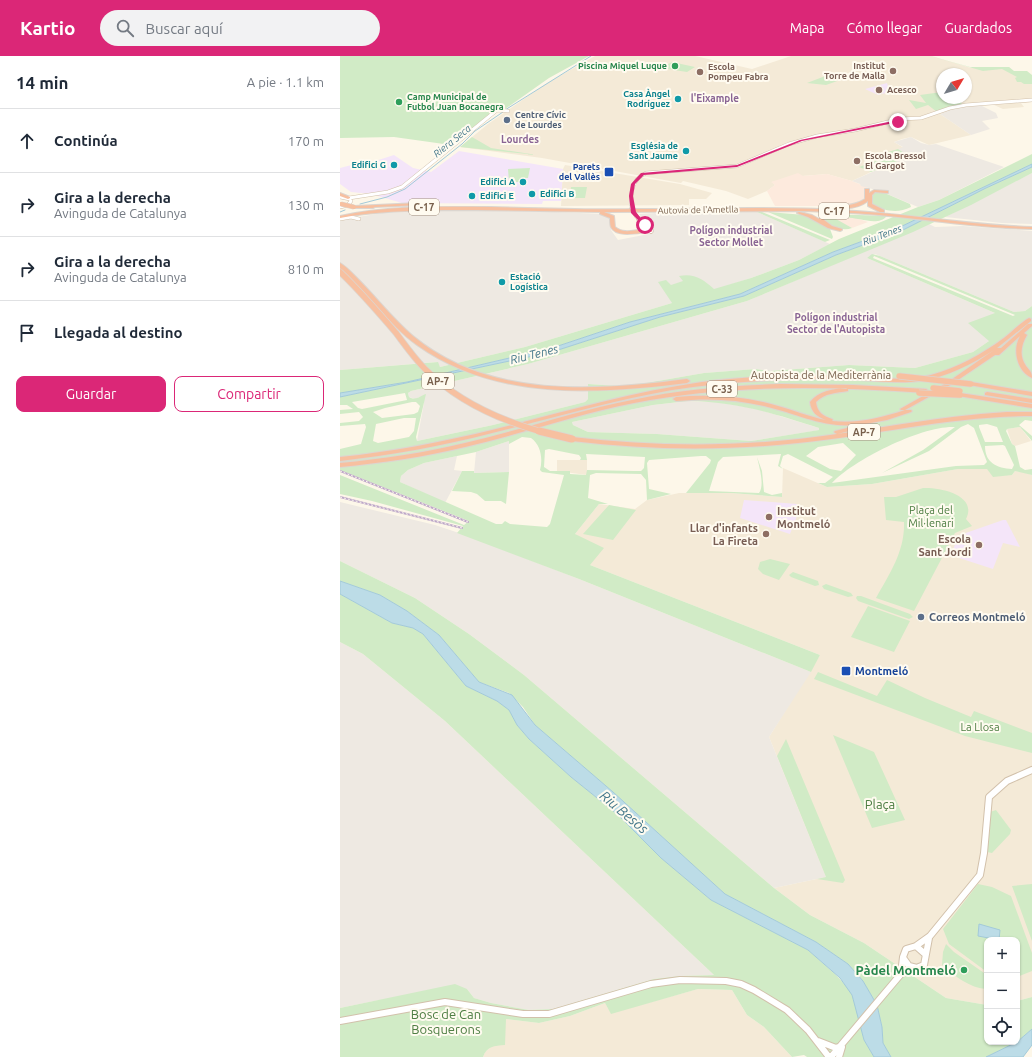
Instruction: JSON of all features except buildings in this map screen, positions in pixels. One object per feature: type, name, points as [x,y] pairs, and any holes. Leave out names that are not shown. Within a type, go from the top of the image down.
[{"type":"highway","points":[[831,208],[852,206],[863,202],[867,199],[869,190],[869,202],[871,207],[885,213]]},
{"type":"highway","points":[[870,195],[876,190],[886,192]]},
{"type":"highway","points":[[340,194],[351,201]]},
{"type":"highway","points":[[340,203],[351,201],[423,205],[509,206]]},
{"type":"highway","name":"Autovia de l'Ametlla","points":[[340,217],[396,208],[509,206],[617,212],[682,210],[783,210],[885,213]]},
{"type":"highway","points":[[542,209],[703,206],[765,208]]},
{"type":"highway","name":"Autovia de l'Ametlla","points":[[340,217],[367,212],[408,209],[616,210],[831,208],[1021,228],[1032,227]]},
{"type":"highway","points":[[542,209],[602,213],[611,216],[613,229],[620,232],[629,233],[646,229]]},
{"type":"highway","points":[[613,223],[617,218],[627,215],[682,210]]},
{"type":"highway","points":[[783,210],[810,216],[833,232]]},
{"type":"highway","points":[[840,230],[827,225],[822,221],[821,217],[832,213],[867,212]]},
{"type":"highway","name":"Autovia de l'Ametlla","points":[[947,221],[1032,227]]},
{"type":"highway","name":"Autopista de la Mediterrània","points":[[340,265],[362,285],[412,338],[430,352],[452,364],[511,382],[545,388],[591,390],[635,388],[752,375],[840,373],[899,376],[971,384],[1032,394]]},
{"type":"highway","name":"AP-7","points":[[340,272],[366,298],[425,368],[452,392],[471,404],[502,419],[572,439],[631,445],[696,447],[794,442],[971,416],[1032,414]]},
{"type":"highway","points":[[1031,322],[1017,348],[1020,360],[1032,376]]},
{"type":"highway","points":[[654,392],[688,386],[746,380],[836,378],[907,380],[930,377],[952,369],[983,354],[1031,322]]},
{"type":"highway","points":[[960,393],[919,393],[861,389],[839,390],[818,397],[813,402],[813,408],[820,415],[838,422],[869,420],[894,413],[924,398],[969,371],[1031,322]]},
{"type":"highway","points":[[696,447],[773,442],[813,436],[865,426],[898,416],[955,384],[984,365],[1031,322]]},
{"type":"highway","name":"C-33","points":[[340,459],[398,452],[441,444],[587,407],[654,392],[723,384],[779,381],[866,382],[933,388],[1032,406]]},
{"type":"highway","name":"C-33","points":[[340,465],[428,452],[522,430],[626,403],[720,389],[825,385],[960,393],[1032,401]]},
{"type":"highway","points":[[522,430],[640,404],[696,397],[746,400],[776,407],[817,421],[838,424],[873,422],[909,410]]},
{"type":"street","points":[[646,229],[631,207],[631,188],[641,174],[737,166],[801,140],[898,122],[904,123],[907,122],[906,120],[930,116],[950,108],[966,105],[1032,100]]},
{"type":"street","points":[[340,207],[351,201],[366,196],[388,192],[402,186],[477,125],[500,109],[508,111]]},
{"type":"street","points":[[340,197],[351,201]]},
{"type":"street","points":[[340,217],[359,219]]},
{"type":"street","points":[[901,974],[904,959],[903,954],[906,948],[916,946],[930,936],[980,875],[984,853],[989,797],[1007,781],[1032,770]]},
{"type":"street","points":[[340,1022],[445,1002],[523,1014],[549,1014],[651,984],[680,980],[715,980],[734,982],[754,990],[793,1014],[817,1040],[830,1057],[843,1044],[901,974],[917,968],[925,962],[925,954],[930,936]]},
{"type":"street","points":[[916,946],[925,954]]},
{"type":"street","points":[[904,959],[909,966],[917,968]]},
{"type":"street","points":[[817,1040],[836,1048],[843,1044]]},
{"type":"street","points":[[839,1057],[843,1044]]},
{"type":"shaded area","points":[[595,56],[695,56],[752,69],[791,56],[932,56],[971,68],[1009,67],[1023,82],[1032,82],[1032,102],[1021,103],[1024,107],[1003,109],[992,104],[980,105],[940,114],[971,135],[929,145],[911,137],[902,139],[894,142],[904,148],[878,156],[882,159],[860,167],[871,172],[852,181],[827,174],[802,176],[772,182],[775,185],[767,191],[748,199],[726,191],[683,181],[681,183],[542,158],[460,147],[488,124],[547,83]]},
{"type":"shaded area","name":"Acesco","points":[[887,83],[890,92],[878,95],[865,89]]},
{"type":"shaded area","points":[[980,105],[996,113],[998,118],[982,121],[990,129],[971,135],[940,114],[955,107]]},
{"type":"shaded area","points":[[911,137],[921,143],[929,145],[936,144],[1004,167],[939,200],[918,207],[880,191],[861,186],[860,184],[852,181],[908,156],[898,149],[903,147],[894,142]]},
{"type":"shaded area","points":[[459,151],[563,169],[561,201],[543,201],[542,204],[402,203],[371,194],[351,192],[340,184],[340,168],[363,162],[366,164],[394,155],[413,168],[431,172]]},
{"type":"shaded area","points":[[565,165],[680,184],[712,193],[706,199],[689,199],[689,205],[561,206],[563,169]]},
{"type":"shaded area","points":[[798,173],[803,176],[827,174],[852,181],[869,188],[867,197],[854,204],[844,206],[775,206],[767,191],[775,185],[771,182]]},
{"type":"shaded area","points":[[1032,173],[1032,224],[1002,223],[945,217]]},
{"type":"shaded area","points":[[506,210],[603,214],[610,218],[611,230],[618,240],[654,233],[639,214],[686,211],[757,212],[830,244],[799,260],[751,278],[717,289],[669,296],[672,303],[525,347],[440,367],[437,362],[340,370],[340,220],[394,211]]},
{"type":"shaded area","points":[[845,217],[856,218],[868,222],[852,228],[836,220]]},
{"type":"shaded area","name":"Polígon industrial Sector de l'Autopista","points":[[929,224],[935,227],[963,226],[1032,231],[1032,306],[1025,311],[1014,312],[875,254],[867,258],[995,313],[989,341],[973,352],[915,368],[849,365],[770,371],[756,369],[704,373],[646,383],[618,386],[588,384],[588,399],[585,402],[493,425],[417,441],[424,403],[423,396],[415,399],[409,397],[408,393],[411,391],[528,364],[747,301]]},
{"type":"shaded area","points":[[688,401],[717,402],[757,409],[819,428],[820,430],[751,441],[657,434],[588,432],[573,425],[572,422],[653,405]]},
{"type":"shaded area","points":[[1020,427],[1031,441],[1015,446],[1012,444],[1007,429]]},
{"type":"shaded area","points":[[509,441],[509,472],[474,473],[476,452]]},
{"type":"shaded area","points":[[457,456],[454,470],[462,471],[445,503],[400,482],[401,476],[408,470],[424,463]]},
{"type":"shaded area","points":[[557,460],[587,460],[587,475],[557,471]]},
{"type":"shaded area","points":[[783,468],[827,487],[872,484],[958,469],[987,469],[1012,475],[1015,471],[1032,475],[1032,997],[1020,1000],[1020,937],[984,937],[984,1004],[946,998],[864,943],[810,915],[774,888],[826,877],[769,737],[820,655],[590,565],[575,534],[599,504],[635,509],[647,500],[679,493],[731,493],[782,497]]},
{"type":"shaded area","name":"Institut Montmeló","points":[[744,500],[797,504],[797,516],[790,534],[740,518]]},
{"type":"shaded area","points":[[340,502],[435,525],[465,535],[811,672],[769,737],[826,877],[774,888],[524,675],[469,634],[415,598],[340,561]]},
{"type":"shaded area","name":"Escola Sant Jordi","points":[[1006,520],[1020,547],[1003,543],[993,569],[950,555],[960,535]]},
{"type":"shaded area","points":[[340,642],[363,654],[445,721],[714,975],[654,979],[553,1009],[529,1010],[491,1003],[474,998],[467,989],[374,1001],[340,1008]]},
{"type":"shaded area","points":[[698,989],[732,990],[747,1015],[764,1027],[792,1057],[483,1057],[485,1052],[491,1047],[506,1019],[539,1023],[570,1016],[605,1003],[611,1013]]},
{"type":"green space","points":[[340,56],[589,56],[549,78],[505,109],[496,110],[451,145],[394,137],[340,138]]},
{"type":"green space","points":[[930,56],[970,67],[1009,67],[1014,71],[1027,71],[1032,75],[1032,84],[1017,82],[1015,78],[1017,77],[1002,69],[983,71]]},
{"type":"green space","name":"Piscina Miquel Luque","points":[[672,62],[695,67],[687,72],[661,68]]},
{"type":"green space","points":[[828,75],[843,79],[826,85],[807,83]]},
{"type":"green space","points":[[936,93],[936,104],[962,104],[937,112],[928,105],[916,109],[909,100],[926,103],[920,95]]},
{"type":"green space","points":[[472,137],[491,148],[537,155],[460,147]]},
{"type":"green space","points":[[898,149],[909,156],[871,172],[859,167],[881,159],[878,155]]},
{"type":"green space","points":[[1032,154],[1032,164],[898,228],[833,252],[740,294],[630,322],[552,348],[407,382],[340,393],[340,370],[438,362],[440,367],[525,347],[672,303],[658,282],[666,280],[671,285],[683,281],[679,276],[689,275],[706,282],[714,289],[751,278],[799,260],[839,239],[939,200]]},
{"type":"green space","points":[[1032,167],[1032,173],[971,205],[913,232],[747,301],[528,364],[411,391],[408,393],[409,397],[411,398],[418,398],[426,394],[416,437],[417,441],[493,425],[585,402],[588,399],[588,384],[618,386],[646,383],[704,373],[756,369],[770,371],[849,365],[915,368],[973,352],[989,341],[968,323],[995,313],[867,258],[872,254],[1014,312],[1025,311],[1032,306],[1032,421],[1025,420],[1019,425],[1032,436],[1032,441],[1020,427],[1007,429],[1006,431],[1012,444],[1015,446],[1020,467],[1025,470],[1032,469],[1032,475],[1015,471],[1012,475],[993,477],[987,469],[958,469],[872,484],[827,487],[818,483],[825,483],[833,477],[788,454],[783,456],[780,466],[783,469],[778,466],[781,454],[723,457],[718,462],[709,491],[759,493],[761,490],[762,480],[757,457],[762,471],[764,492],[772,495],[782,493],[782,497],[731,493],[686,493],[710,463],[711,460],[706,456],[701,456],[649,460],[647,463],[649,489],[671,494],[647,500],[646,480],[641,474],[596,473],[590,475],[588,498],[608,504],[599,504],[575,534],[604,548],[590,565],[820,655],[811,672],[579,579],[457,533],[463,526],[372,501],[340,494],[340,475],[464,525],[469,521],[340,470],[340,449],[361,444],[366,427],[365,424],[340,426],[340,423],[359,421],[363,417],[359,412],[340,414],[340,410],[353,409],[347,405],[340,405],[340,397],[552,352],[660,317],[744,296],[836,255],[901,231],[986,188]],"holes":[[[874,256],[1015,315],[1013,316],[873,258]],[[405,393],[407,400],[362,409],[358,408],[352,402]],[[688,401],[755,409],[819,428],[819,430],[751,441],[657,434],[588,432],[573,425],[572,422],[653,405]],[[412,402],[416,402],[420,406],[418,412],[414,414],[382,418],[373,412]],[[404,418],[416,418],[414,431],[409,437],[378,443],[373,441],[376,424]],[[968,424],[974,428],[987,462],[984,465],[956,466],[832,483],[856,464],[889,446],[925,432],[941,428],[955,427],[923,450],[882,473],[929,451],[961,427]],[[987,424],[997,427],[1003,442],[985,442],[979,425]],[[522,437],[531,438],[539,448],[541,461],[540,470],[542,472],[564,475],[550,524],[547,527],[510,524],[505,521],[502,524],[496,524],[400,482],[401,476],[408,470],[424,463],[476,452],[509,441],[509,444]],[[843,443],[856,455],[841,471],[830,469],[806,456],[818,447]],[[1003,445],[1005,446],[1014,465],[1012,469],[997,466],[987,457],[985,446]],[[549,449],[579,455],[581,458],[580,460],[587,460],[586,454],[645,457],[644,468],[641,471],[587,470],[586,475],[570,474],[570,471],[550,471],[544,467],[545,450]]]},
{"type":"green space","points":[[530,168],[528,178],[521,178],[520,182],[509,182],[508,169]]},
{"type":"green space","points":[[571,187],[587,187],[585,198],[570,198]]},
{"type":"green space","points":[[880,191],[910,204],[911,207],[891,211],[871,204],[873,193]]},
{"type":"green space","points":[[757,212],[762,212],[830,240],[825,242]]},
{"type":"green space","points":[[768,212],[805,215],[830,229],[833,237],[832,239]]},
{"type":"green space","points":[[830,214],[887,216],[882,220],[877,221],[850,218],[836,219],[852,228],[841,229],[823,220],[823,217]]},
{"type":"green space","points":[[462,471],[474,471],[474,473],[509,472],[506,504],[501,501],[485,501],[477,494],[471,492],[452,491]]},
{"type":"green space","name":"Plaça del Mil·lenari","points":[[923,488],[947,491],[962,498],[967,504],[968,511],[966,519],[972,526],[955,533],[914,611],[876,598],[896,562],[904,533],[904,522],[886,520],[884,497],[896,497]]},
{"type":"green space","points":[[609,505],[636,510],[613,540],[583,534]]},
{"type":"green space","points":[[770,559],[790,564],[779,580],[763,574],[758,569],[760,562]]},
{"type":"green space","points":[[340,561],[415,598],[469,634],[524,675],[774,888],[810,915],[864,943],[946,998],[984,1004],[984,1045],[1011,1045],[986,1057],[891,1057],[883,1043],[882,1027],[877,1005],[863,981],[848,964],[816,942],[725,894],[613,792],[535,725],[523,707],[509,693],[479,682],[439,635],[407,611],[380,595],[340,581]]},
{"type":"green space","points":[[793,572],[818,581],[819,585],[815,586],[791,577],[789,575]]},
{"type":"green space","points":[[826,584],[851,593],[853,596],[848,597],[824,589],[822,586]]},
{"type":"green space","name":"Bosc de Can Bosquerons","points":[[340,594],[392,623],[413,628],[423,634],[466,686],[497,701],[509,710],[517,725],[529,739],[571,777],[617,814],[661,858],[711,900],[808,950],[836,975],[850,990],[857,1009],[864,1040],[874,1057],[807,1057],[804,1055],[792,1057],[764,1027],[747,1015],[732,990],[698,989],[611,1014],[605,1003],[570,1016],[539,1023],[506,1019],[505,1045],[494,1046],[485,1053],[483,1057],[340,1057],[340,1008],[455,984],[467,989],[474,998],[491,1003],[529,1010],[553,1009],[654,979],[714,975],[445,721],[363,654],[340,642]]},
{"type":"green space","points":[[857,596],[861,596],[910,614],[913,617],[909,619],[858,601],[856,598]]},
{"type":"green space","points":[[868,606],[910,621],[894,652],[851,637]]},
{"type":"green space","name":"La Llosa","points":[[818,672],[877,696],[887,680],[971,717],[974,711],[1032,733],[1032,753],[965,736],[814,679]]},
{"type":"green space","name":"Plaça","points":[[833,735],[874,752],[905,820],[872,828]]},
{"type":"green space","points":[[786,739],[845,880],[843,883],[817,879],[826,877],[777,756]]},
{"type":"green space","points":[[996,810],[1011,830],[1010,834],[992,853],[987,852],[990,812]]},
{"type":"green space","points":[[978,884],[992,887],[1011,896],[1032,953],[1032,971],[1020,976],[1020,937],[984,937],[984,970],[949,944],[943,929]]},
{"type":"green space","points":[[1032,884],[1032,941],[1012,886]]},
{"type":"green space","name":"Pàdel Montmeló","points":[[946,944],[954,952],[984,973],[984,989],[968,984],[942,965],[943,952]]},
{"type":"green space","points":[[1032,997],[1032,1029],[1020,1039],[1020,1000]]},
{"type":"water","name":"Riu Tenes","points":[[1032,164],[1032,167],[986,188],[901,231],[836,255],[744,296],[660,317],[552,352],[340,397],[340,393],[407,382],[552,348],[630,322],[740,294],[833,252],[898,228]]},
{"type":"water","name":"Riu Besòs","points":[[340,581],[380,595],[407,611],[439,635],[479,682],[512,695],[535,725],[613,792],[725,894],[816,942],[848,964],[863,981],[877,1005],[882,1027],[883,1043],[891,1057],[874,1057],[864,1040],[852,995],[840,978],[808,950],[711,900],[661,858],[617,814],[571,777],[529,739],[517,725],[509,710],[497,701],[466,686],[423,634],[413,628],[392,623],[340,594]]},
{"type":"water","points":[[979,924],[1000,930],[999,937],[978,936]]},
{"type":"water","points":[[1032,1029],[1032,1045],[1023,1057],[986,1057],[1011,1045],[1020,1045],[1020,1039]]},
{"type":"waterway","name":"Riera Seca","points":[[505,110],[591,56]]},
{"type":"waterway","name":"Riera Seca","points":[[360,204],[387,197],[405,189],[462,144],[475,131],[503,112]]},
{"type":"waterway","name":"Riera Seca","points":[[340,212],[345,210]]},
{"type":"railway","points":[[340,471],[468,522]]},
{"type":"railway","points":[[340,497],[462,528]]},
{"type":"place","name":"Piscina Miquel Luque","points":[[675,66]]},
{"type":"place","name":"Institut Torre de Malla","points":[[893,71]]},
{"type":"place","name":"Escola Pompeu Fabra","points":[[700,72]]},
{"type":"place","name":"Acesco","points":[[879,90]]},
{"type":"place","name":"Casa Àngel Rodríguez","points":[[678,99]]},
{"type":"place","name":"Camp Municipal de Futbol Juan Bocanegra","points":[[399,102]]},
{"type":"place","name":"Centre Cívic de Lourdes","points":[[507,120]]},
{"type":"place","name":"Església de Sant Jaume","points":[[686,151]]},
{"type":"place","name":"Escola Bressol El Gargot","points":[[857,161]]},
{"type":"place","name":"Edifici G","points":[[394,165]]},
{"type":"place","name":"Parets del Vallès","points":[[609,172]]},
{"type":"place","name":"Edifici A","points":[[523,182]]},
{"type":"place","name":"Edifici B","points":[[532,194]]},
{"type":"place","name":"Edifici E","points":[[472,196]]},
{"type":"place","name":"Estació Logística","points":[[502,282]]},
{"type":"place","name":"Institut Montmeló","points":[[769,517]]},
{"type":"place","name":"Llar d'infants La Fireta","points":[[766,534]]},
{"type":"place","name":"Escola Sant Jordi","points":[[979,545]]},
{"type":"place","name":"Correos Montmeló","points":[[921,617]]},
{"type":"place","name":"Montmeló","points":[[846,671]]},
{"type":"place","name":"Pàdel Montmeló","points":[[964,970]]},
{"type":"district","name":"l'Eixample","points":[[715,98]]},
{"type":"district","name":"Lourdes","points":[[520,139]]},
{"type":"district","name":"Polígon industrial Sector Mollet","points":[[731,236]]},
{"type":"district","name":"Polígon industrial Sector de l'Autopista","points":[[836,322]]},
{"type":"route","points":[[645,225],[633,213],[631,207],[631,188],[643,173],[737,166],[801,140],[885,123],[898,122]]}]
